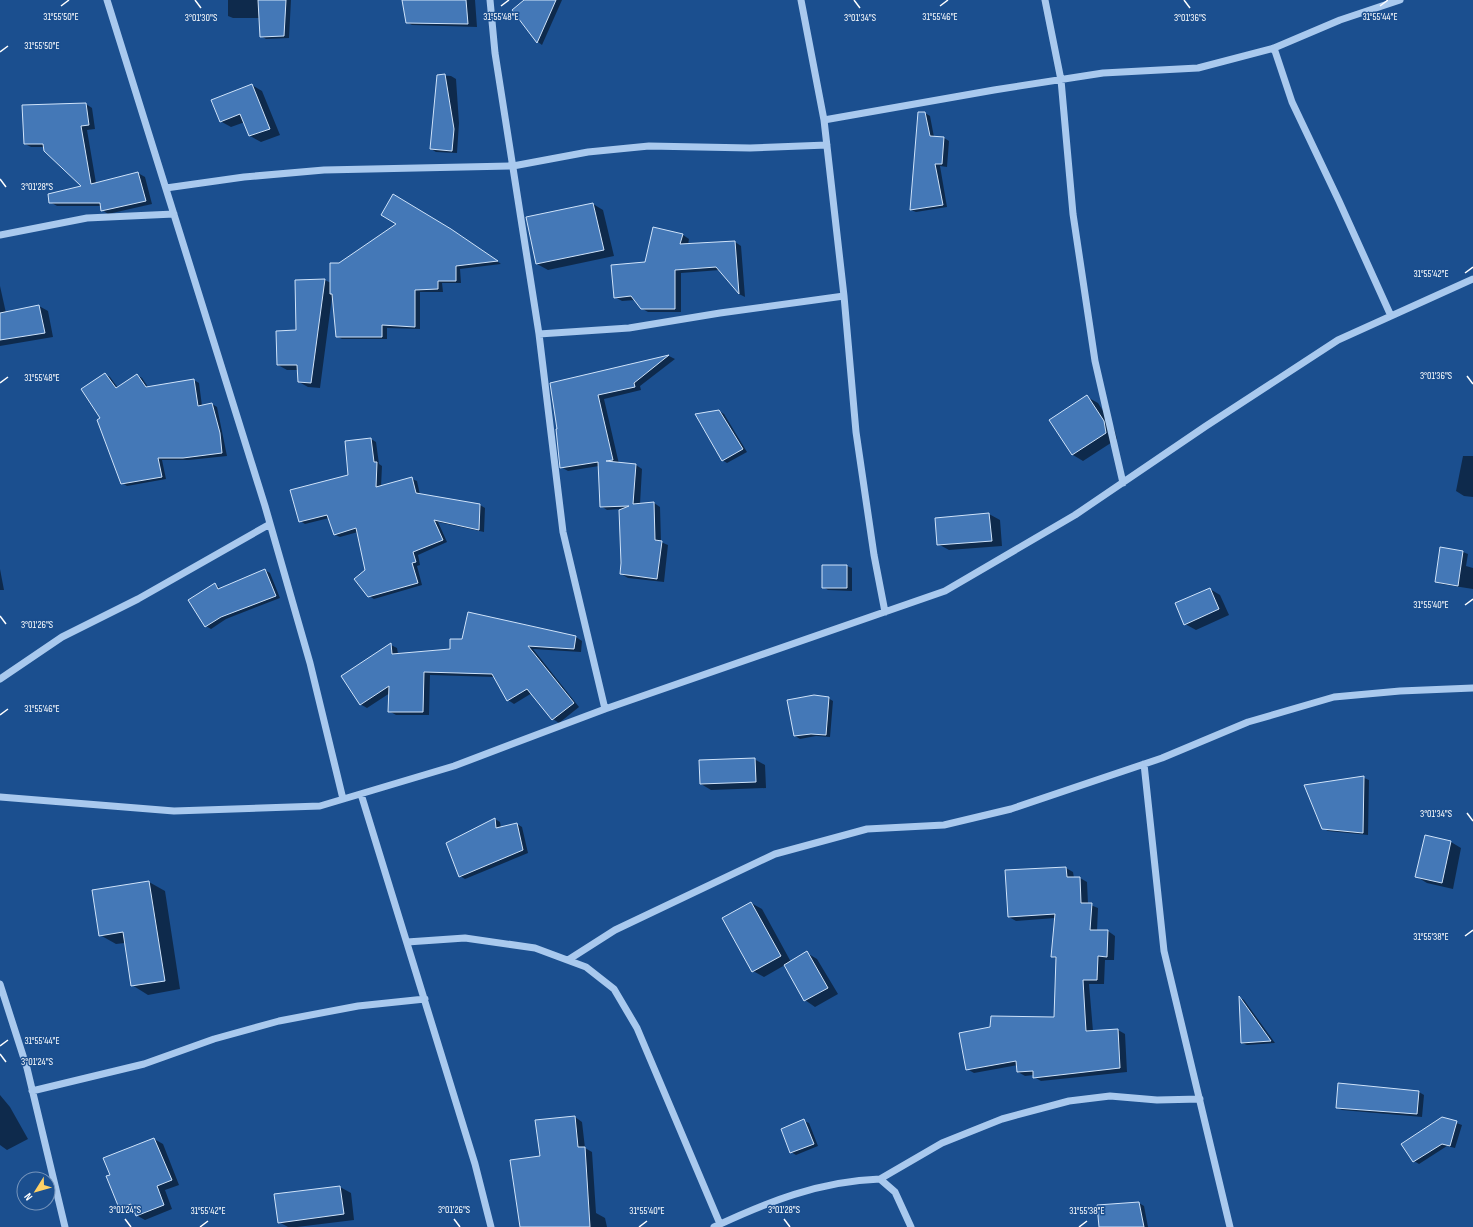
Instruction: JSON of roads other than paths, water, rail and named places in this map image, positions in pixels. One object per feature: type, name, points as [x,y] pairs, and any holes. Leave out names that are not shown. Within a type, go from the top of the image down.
[{"type":"street","points":[[107,0],[270,524],[310,663],[343,799]]},
{"type":"street","points":[[490,0],[495,53],[539,334],[563,532],[605,709]]},
{"type":"street","points":[[801,0],[824,120],[844,296],[856,432],[874,555],[885,612]]},
{"type":"street","points":[[1045,0],[1061,80],[1073,214],[1094,353],[1123,483]]},
{"type":"street","points":[[824,120],[1103,73],[1198,68],[1274,48],[1340,20],[1400,0]]},
{"type":"street","points":[[1274,48],[1292,102],[1391,316]]},
{"type":"street","points":[[166,188],[324,170],[513,166],[588,152],[649,146],[750,148],[827,145]]},
{"type":"street","points":[[0,235],[87,218],[174,214]]},
{"type":"street","points":[[0,797],[174,811],[320,806],[454,766],[605,709],[945,591],[1075,515],[1338,340],[1473,280]]},
{"type":"street","points":[[539,334],[629,328],[720,313],[844,296]]},
{"type":"street","points":[[0,679],[62,637],[138,599],[270,524]]},
{"type":"street","points":[[568,960],[615,930],[775,854],[867,829],[944,825],[1011,809],[1144,764],[1248,722],[1334,698],[1400,691],[1473,688]]},
{"type":"street","points":[[1144,764],[1164,951],[1230,1227]]},
{"type":"street","points":[[361,794],[475,1164],[491,1227]]},
{"type":"street","points":[[407,942],[465,938],[535,948],[586,967],[614,989],[637,1028],[717,1226],[798,1192],[855,1180],[880,1179],[942,1143],[1002,1119],[1068,1101],[1110,1096],[1156,1100],[1200,1099]]},
{"type":"street","points":[[0,984],[27,1068],[64,1227]]},
{"type":"street","points":[[32,1091],[144,1064],[214,1039],[279,1021],[358,1006],[425,999]]},
{"type":"street","points":[[880,1179],[895,1192],[911,1227]]}]
